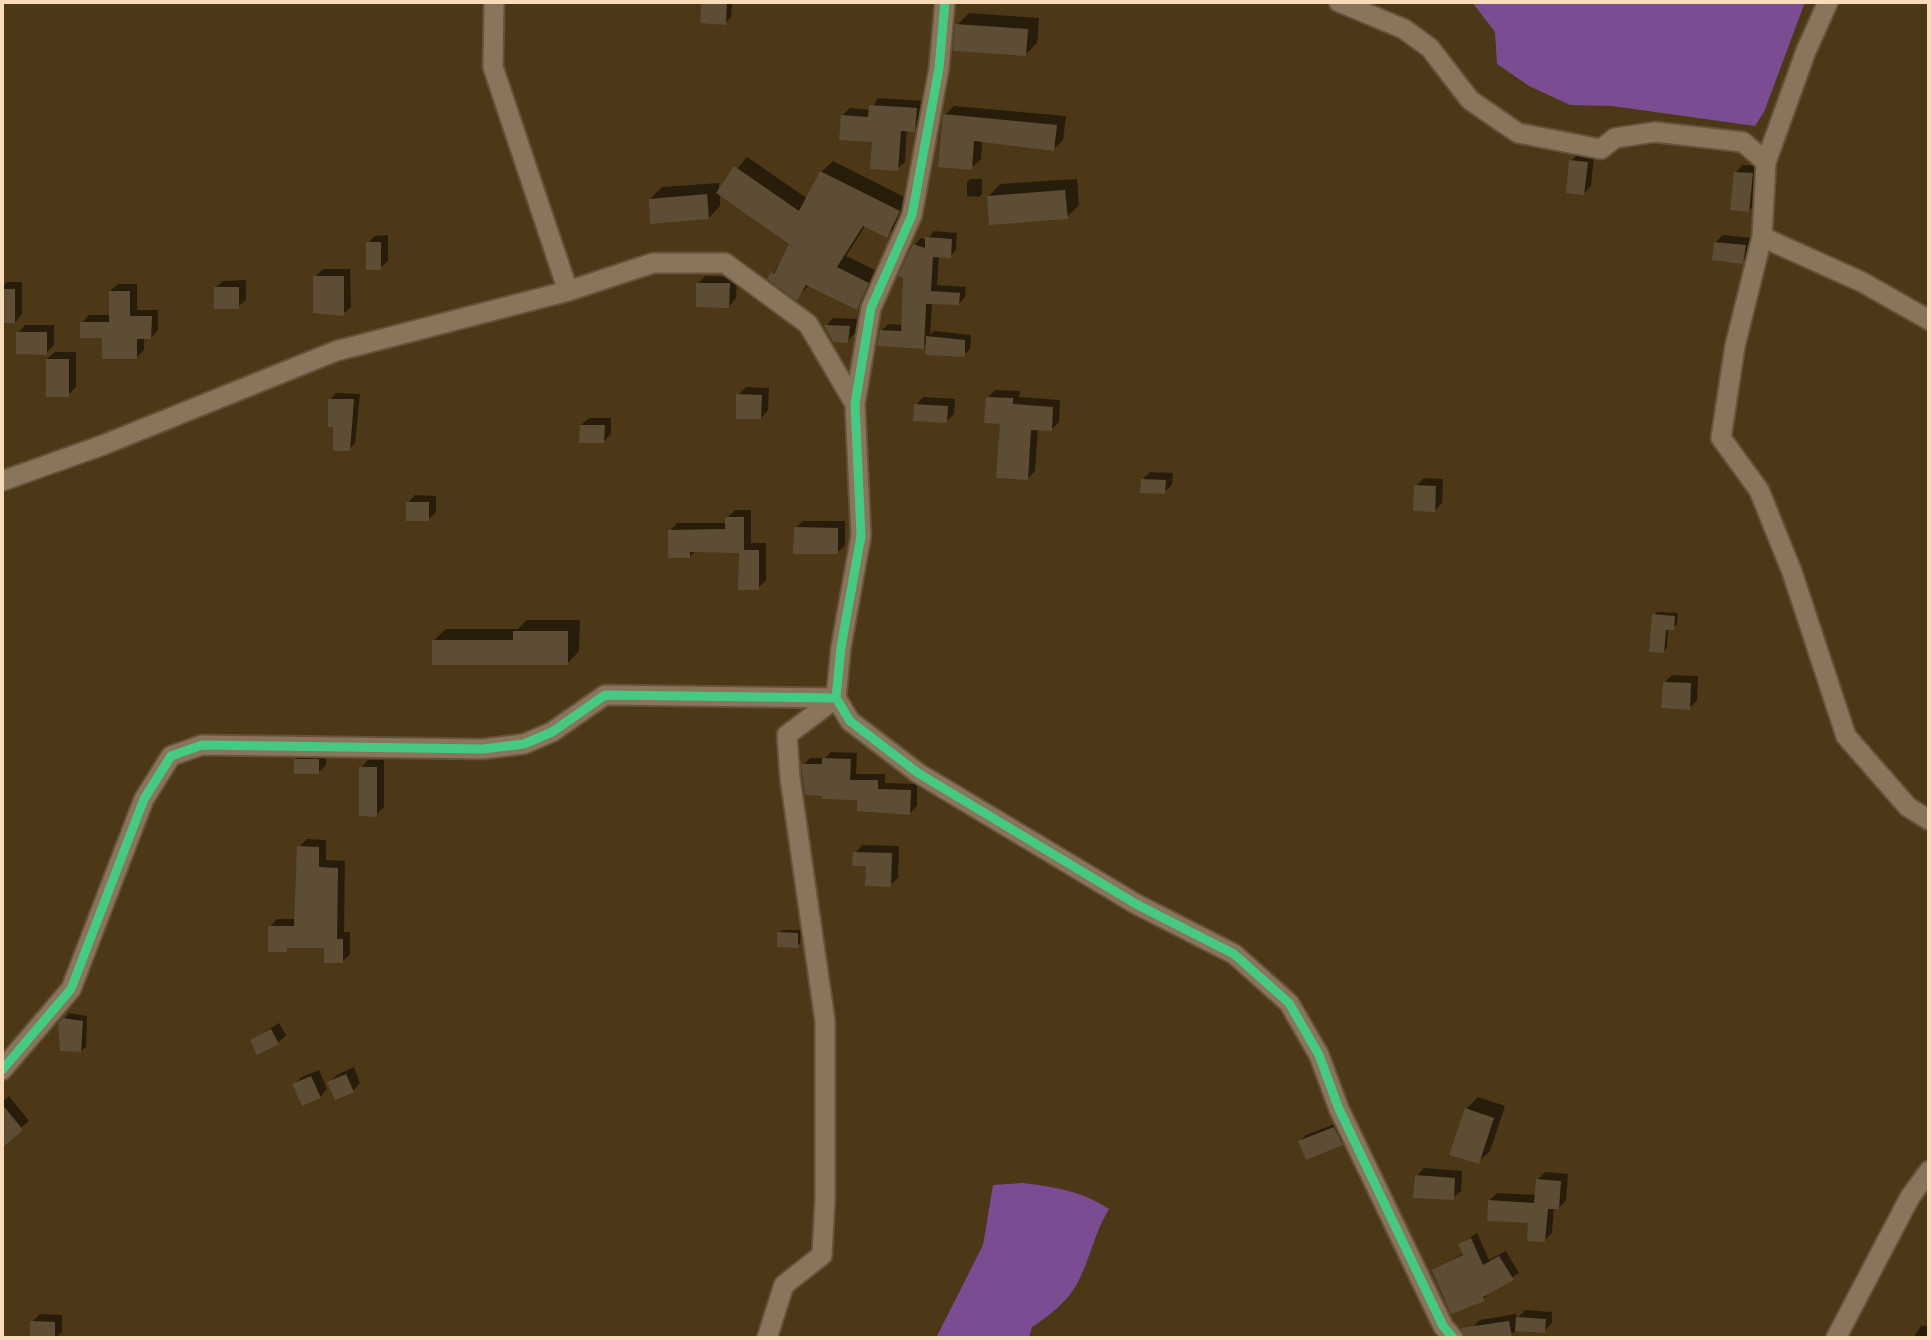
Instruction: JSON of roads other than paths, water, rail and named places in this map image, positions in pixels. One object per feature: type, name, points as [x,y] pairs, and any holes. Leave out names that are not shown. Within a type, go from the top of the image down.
[{"type":"street","points":[[494,2],[493,67],[568,291]]},
{"type":"street","points":[[945,2],[939,68],[912,215],[871,309],[855,404],[861,536],[841,646],[836,698],[850,721],[919,773],[1136,904],[1234,954],[1289,1003],[1319,1055],[1339,1109],[1443,1326],[1452,1338]]},
{"type":"street","points":[[1339,2],[1404,29],[1430,48],[1469,100],[1518,133],[1601,149],[1615,138],[1655,132],[1743,142],[1766,162]]},
{"type":"street","points":[[1828,2],[1806,51],[1766,162],[1762,237],[1735,346],[1721,438],[1759,490],[1792,572],[1846,736],[1908,807],[1929,820]]},
{"type":"street","points":[[1762,237],[1863,282],[1929,320]]},
{"type":"street","points":[[2,481],[103,445],[336,351],[568,291],[653,263],[725,263],[808,324],[855,404]]},
{"type":"street","points":[[2,1070],[71,989],[144,799],[171,757],[202,745],[483,749],[524,744],[552,733],[605,695],[836,698]]},
{"type":"street","points":[[767,1338],[784,1285],[822,1255],[825,1200],[825,1021],[790,778],[788,735],[836,698]]},
{"type":"street","points":[[1836,1338],[1910,1197],[1929,1171]]}]
